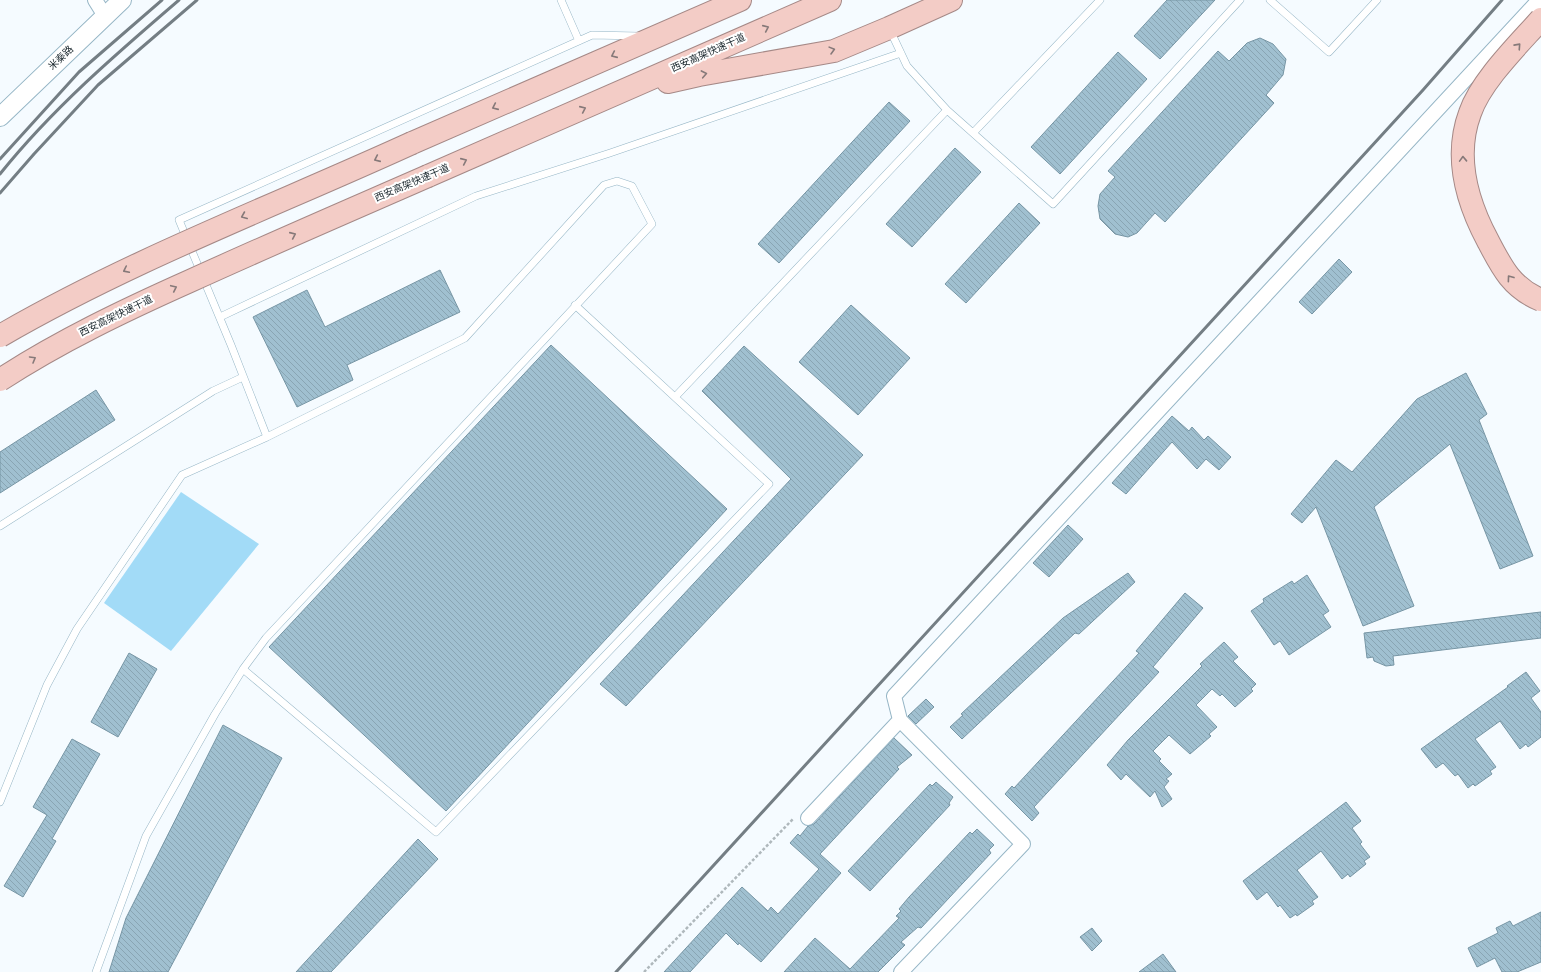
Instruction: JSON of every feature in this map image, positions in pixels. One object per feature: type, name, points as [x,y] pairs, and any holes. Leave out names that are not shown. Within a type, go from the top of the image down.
[{"type":"highway","points":[[656,37],[700,0]]},
{"type":"highway","points":[[0,336],[42,312],[149,258],[740,0]]},
{"type":"highway","name":"西安高架快速干道","points":[[0,380],[77,334],[150,299],[830,0]]},
{"type":"highway","points":[[612,96],[699,75],[834,51],[952,0]]},
{"type":"highway","points":[[1541,19],[1495,72],[1470,112],[1464,134],[1462,158],[1465,183],[1472,209],[1496,257],[1516,286],[1528,295],[1541,300]]},
{"type":"street","points":[[95,0],[106,16]]},
{"type":"street","name":"米秦路","points":[[0,117],[122,0]]},
{"type":"street","points":[[901,972],[1023,844],[900,720],[894,696],[1539,0]]},
{"type":"street","points":[[808,818],[900,720]]},
{"type":"lane","points":[[561,0],[579,41]]},
{"type":"lane","points":[[973,133],[1100,0]]},
{"type":"lane","points":[[889,28],[907,66],[946,110],[1052,204],[1240,0]]},
{"type":"lane","points":[[1270,0],[1329,52],[1377,0]]},
{"type":"lane","points":[[266,437],[220,317],[179,220],[592,35],[656,37]]},
{"type":"lane","points":[[220,317],[476,196],[610,153],[901,53]]},
{"type":"lane","points":[[676,396],[946,110]]},
{"type":"lane","points":[[0,802],[47,685],[74,636],[182,475],[266,437],[465,338],[604,184],[617,181],[632,186],[652,224],[266,638],[243,669],[215,714],[146,836],[96,972]]},
{"type":"lane","points":[[243,669],[436,832],[769,484],[676,396],[575,305]]},
{"type":"lane","points":[[0,526],[213,391],[243,377]]},
{"type":"path","points":[[644,972],[798,814],[808,818]]},
{"type":"shaded area","points":[[181,492],[259,544],[171,651],[104,603]]},
{"type":"building","points":[[1167,0],[1215,0],[1160,59],[1134,36]]},
{"type":"building","points":[[1260,38],[1273,44],[1286,59],[1283,75],[1266,95],[1274,103],[1165,222],[1155,213],[1137,233],[1128,237],[1115,234],[1100,219],[1098,206],[1100,194],[1115,177],[1108,171],[1218,51],[1229,61],[1247,43]]},
{"type":"building","points":[[1118,52],[1147,79],[1060,174],[1031,147]]},
{"type":"building","points":[[889,102],[910,121],[779,263],[758,244]]},
{"type":"building","points":[[955,148],[981,172],[912,247],[886,224]]},
{"type":"building","points":[[1019,203],[1040,223],[966,303],[945,284]]},
{"type":"building","points":[[1339,259],[1352,272],[1312,314],[1299,302]]},
{"type":"building","points":[[440,270],[460,312],[347,365],[353,380],[297,407],[253,317],[307,290],[325,327]]},
{"type":"building","points":[[851,305],[910,358],[858,415],[799,362]]},
{"type":"building","points":[[551,345],[727,509],[446,811],[269,647]]},
{"type":"building","points":[[744,346],[863,455],[626,706],[600,684],[791,479],[702,391]]},
{"type":"building","points":[[1466,373],[1487,414],[1479,420],[1533,556],[1500,569],[1450,444],[1374,507],[1414,606],[1363,626],[1316,507],[1302,523],[1291,514],[1336,460],[1352,472],[1417,399]]},
{"type":"building","points":[[96,390],[115,420],[0,493],[0,452]]},
{"type":"building","points":[[1172,416],[1189,431],[1192,427],[1204,440],[1208,436],[1231,457],[1219,470],[1206,459],[1197,469],[1172,442],[1126,494],[1112,483]]},
{"type":"building","points":[[1068,525],[1083,539],[1049,577],[1033,563]]},
{"type":"building","points":[[1128,573],[1135,582],[1079,634],[1075,633],[962,739],[950,727],[963,715],[961,714],[1063,618]]},
{"type":"building","points":[[1307,575],[1329,611],[1323,615],[1331,627],[1289,655],[1280,641],[1274,645],[1251,611],[1264,602],[1263,599],[1292,581],[1294,584]]},
{"type":"building","points":[[1185,593],[1203,608],[1153,667],[1159,672],[1034,807],[1039,813],[1032,821],[1005,794],[1012,786],[1014,788],[1139,653],[1136,651]]},
{"type":"building","points":[[1541,612],[1541,638],[1393,656],[1394,665],[1386,666],[1374,661],[1373,657],[1367,658],[1364,633]]},
{"type":"building","points":[[1224,642],[1238,657],[1233,661],[1256,684],[1251,689],[1253,691],[1235,707],[1222,694],[1220,696],[1212,689],[1196,705],[1217,727],[1209,734],[1211,736],[1190,754],[1169,735],[1153,751],[1161,759],[1159,761],[1172,774],[1166,779],[1169,781],[1164,787],[1172,799],[1162,807],[1155,791],[1150,797],[1126,774],[1121,780],[1107,765],[1128,740],[1202,666],[1200,664]]},
{"type":"building","points":[[129,653],[157,669],[118,737],[91,722]]},
{"type":"building","points":[[1526,672],[1540,691],[1531,698],[1541,712],[1541,737],[1528,747],[1526,744],[1520,749],[1500,721],[1475,739],[1496,767],[1490,771],[1492,774],[1475,786],[1473,784],[1468,788],[1458,774],[1455,776],[1443,763],[1436,768],[1421,749],[1508,687],[1507,686]]},
{"type":"building","points":[[926,699],[934,707],[916,724],[908,716]]},
{"type":"building","points":[[223,725],[282,758],[168,972],[109,972],[126,918]]},
{"type":"building","points":[[894,738],[912,755],[897,767],[899,769],[820,854],[841,873],[761,962],[739,943],[738,945],[726,933],[690,972],[664,972],[742,887],[768,911],[771,907],[778,914],[819,869],[790,843],[798,834],[800,836],[808,826],[814,824]]},
{"type":"building","points":[[72,739],[100,754],[52,839],[56,841],[23,897],[4,886],[47,815],[33,807]]},
{"type":"building","points":[[936,782],[953,797],[949,803],[950,805],[870,891],[848,871],[930,784],[932,786]]},
{"type":"building","points":[[1346,802],[1361,821],[1352,828],[1362,842],[1360,844],[1370,857],[1364,861],[1366,864],[1350,877],[1348,874],[1342,879],[1321,851],[1297,870],[1318,897],[1312,901],[1314,904],[1297,916],[1296,914],[1290,918],[1280,905],[1278,907],[1267,892],[1257,900],[1243,881]]},
{"type":"building","points":[[977,829],[994,845],[989,850],[991,853],[921,928],[918,927],[901,942],[905,945],[878,972],[784,972],[815,938],[850,969],[899,918],[896,916],[901,911],[899,909],[909,897],[970,832],[972,834]]},
{"type":"building","points":[[418,839],[438,859],[331,972],[296,972]]},
{"type":"building","points":[[1541,912],[1541,962],[1517,972],[1502,972],[1495,958],[1477,967],[1468,948],[1498,933],[1496,928],[1510,921],[1513,926]]},
{"type":"building","points":[[1092,928],[1102,941],[1092,951],[1080,937]]},
{"type":"building","points":[[1163,954],[1176,972],[1139,972]]},
{"type":"railway","points":[[0,159],[79,72],[162,0]]},
{"type":"railway","points":[[0,174],[41,127],[85,83],[179,0]]},
{"type":"railway","points":[[0,193],[98,85],[197,0]]},
{"type":"railway","points":[[616,972],[1423,90],[1502,0]]}]
